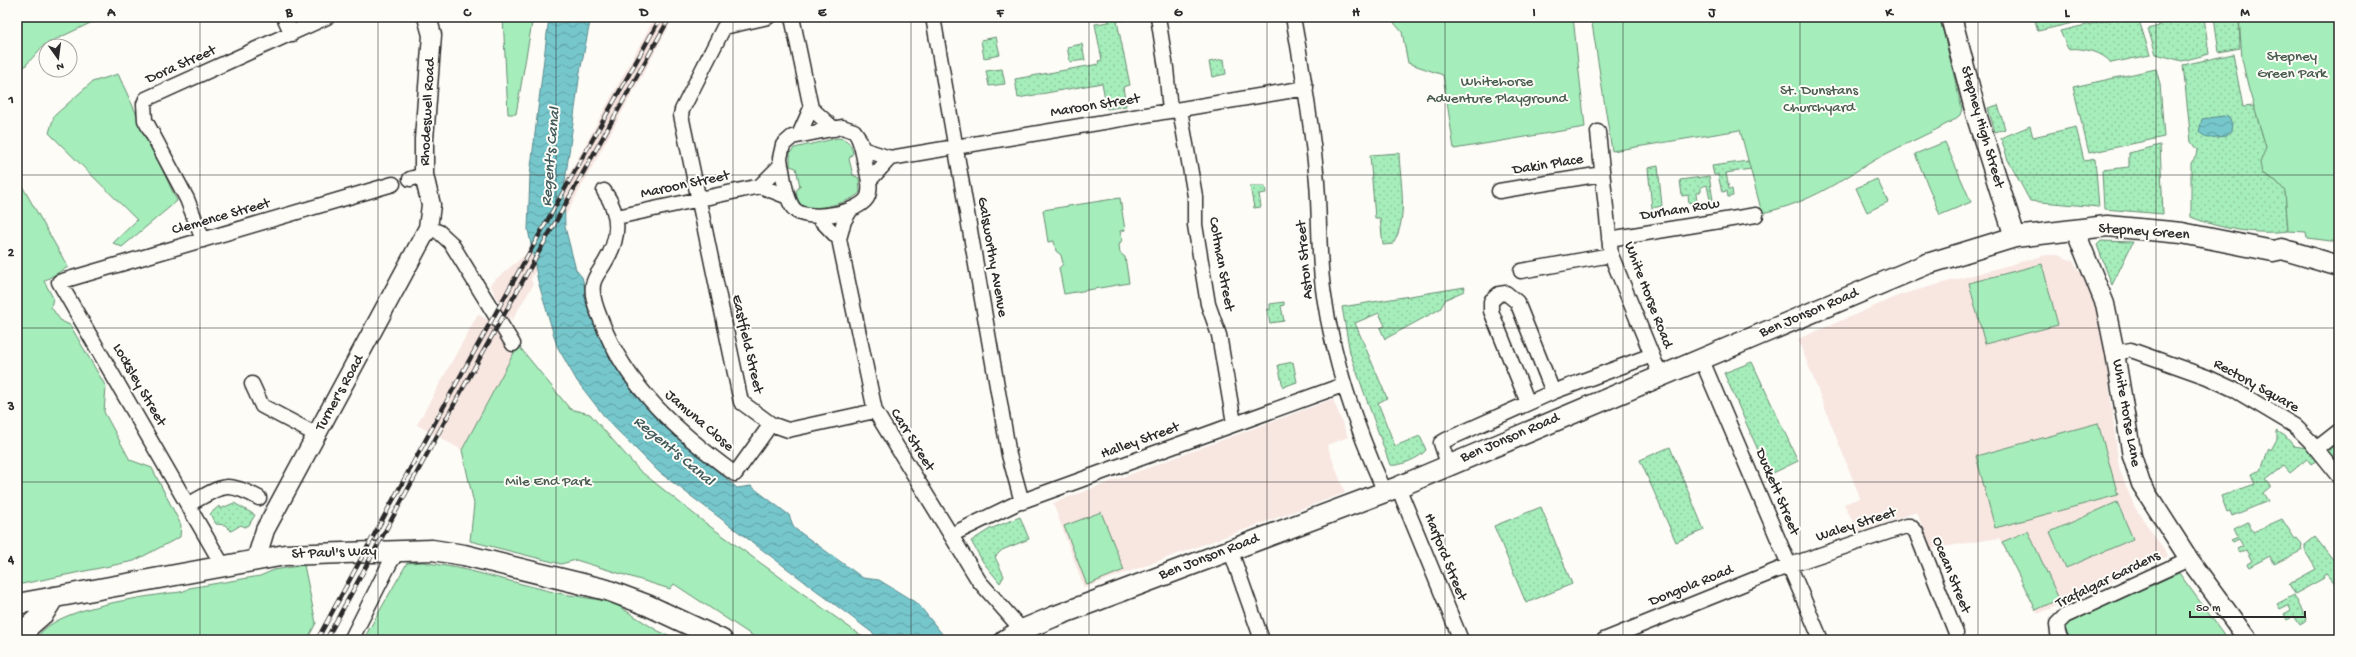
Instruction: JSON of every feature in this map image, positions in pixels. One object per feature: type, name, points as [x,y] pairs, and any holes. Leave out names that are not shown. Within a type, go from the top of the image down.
[{"type":"main road","name":"Stepney High Street","points":[[1951,17],[1977,117],[2015,237]]},
{"type":"main road","name":"Stepney Green","points":[[2015,237],[2107,226],[2164,230],[2273,251],[2282,249],[2339,266]]},
{"type":"main road","name":"Ben Jonson Road","points":[[1014,635],[1230,549],[1392,489],[1448,464],[1927,264],[2015,237]]},
{"type":"main road","name":"Stepney Green","points":[[2273,251],[2280,258],[2339,280]]},
{"type":"main road","name":"St Paul's Way","points":[[17,604],[256,560],[293,555],[432,550],[464,555],[607,590],[648,605],[722,640]]},
{"type":"main road","points":[[24,640],[28,627],[44,613],[54,597]]},
{"type":"street","points":[[284,17],[292,34]]},
{"type":"street","name":"Dora Street","points":[[203,240],[186,199],[145,120],[144,104],[146,99],[327,17]]},
{"type":"street","name":"Rhodeswell Road","points":[[427,17],[432,35],[424,139],[417,177],[431,205],[428,228]]},
{"type":"street","name":"Eastfield Street","points":[[768,17],[724,27],[682,110],[741,402],[771,424],[788,430],[875,411]]},
{"type":"street","points":[[792,17],[811,108],[799,136]]},
{"type":"street","name":"Galsworthy Avenue","points":[[933,17],[1009,456],[1022,502]]},
{"type":"street","name":"Coltman Street","points":[[1158,17],[1166,68],[1195,196],[1195,225],[1208,304],[1219,335],[1234,423]]},
{"type":"street","name":"Aston Street","points":[[1293,17],[1306,88],[1316,176],[1319,255],[1324,296],[1343,385],[1392,489]]},
{"type":"street","name":"Maroon Street","points":[[862,149],[890,158],[1306,88]]},
{"type":"street","points":[[811,108],[834,129]]},
{"type":"street","points":[[842,127],[854,131],[858,136],[862,149],[869,181],[866,201],[851,209],[817,216],[810,217],[798,212],[788,197],[781,165],[780,152],[787,140],[799,136],[842,127]]},
{"type":"street","name":"White Horse Road","points":[[1598,132],[1611,255],[1660,375]]},
{"type":"street","points":[[869,181],[890,158]]},
{"type":"street","points":[[781,165],[760,186],[788,197]]},
{"type":"street","name":"Dakin Place","points":[[1499,191],[1602,174]]},
{"type":"street","name":"Clemence Street","points":[[59,282],[392,184]]},
{"type":"street","name":"Maroon Street","points":[[617,217],[760,186]]},
{"type":"street","points":[[604,191],[613,204],[617,217]]},
{"type":"street","name":"Carr Street","points":[[851,209],[844,221],[839,239],[875,411],[979,581],[1014,635]]},
{"type":"street","name":"Durham Row","points":[[1609,239],[1756,215]]},
{"type":"street","points":[[817,216],[839,239]]},
{"type":"street","name":"Jamuna Close","points":[[617,217],[612,250],[593,285],[593,295],[612,347],[637,385],[672,425],[735,474],[771,424]]},
{"type":"street","points":[[428,228],[439,232],[451,243],[513,344]]},
{"type":"street","name":"Turner's Road","points":[[256,560],[265,530],[428,228]]},
{"type":"street","name":"White Horse Lane","points":[[2075,230],[2105,304],[2115,352],[2135,470],[2141,484],[2189,559],[2248,640]]},
{"type":"street","points":[[1521,271],[1611,255]]},
{"type":"street","name":"Locksley Street","points":[[59,282],[189,504],[223,566]]},
{"type":"street","points":[[1528,403],[1490,311],[1491,301],[1499,294],[1506,293],[1517,302],[1553,392]]},
{"type":"street","name":"Rectory Square","points":[[2115,352],[2131,350],[2207,377],[2233,389],[2294,426],[2316,449],[2339,477]]},
{"type":"street","points":[[1448,464],[1441,443],[1553,392],[1652,355]]},
{"type":"street","name":"Duckett Street","points":[[1701,358],[1821,640]]},
{"type":"street","points":[[252,384],[262,406],[317,435]]},
{"type":"street","name":"Halley Street","points":[[954,538],[955,533],[1022,502],[1234,423],[1343,385]]},
{"type":"street","points":[[2316,449],[2339,431]]},
{"type":"street","points":[[189,504],[219,488],[228,486],[239,487],[260,498]]},
{"type":"street","name":"Harford Street","points":[[1392,489],[1461,640]]},
{"type":"street","name":"Waley Street","points":[[1790,565],[1886,532],[1910,526]]},
{"type":"street","name":"Ocean Street","points":[[1910,526],[1916,532],[1930,567],[1956,633],[1955,640]]},
{"type":"street","points":[[1230,549],[1262,640]]},
{"type":"street","points":[[351,640],[390,563],[399,550]]},
{"type":"street","name":"Trafalgar Gardens","points":[[2061,640],[2058,633],[2057,624],[2065,616],[2189,559]]},
{"type":"street","name":"Dongola Road","points":[[1604,640],[1790,565]]},
{"type":"shaded area","points":[[655,17],[674,17],[531,279],[533,285],[511,322],[512,315],[501,334],[499,333],[513,354],[462,450],[417,425],[478,314],[489,321],[498,301],[490,284],[525,255]]},
{"type":"shaded area","points":[[2046,255],[2058,255],[2073,261],[2089,287],[2102,327],[2119,468],[2134,506],[2168,556],[2038,614],[1999,538],[1930,549],[1917,512],[1858,532],[1844,504],[1860,498],[1798,339],[1903,294]]},
{"type":"shaded area","points":[[1333,399],[1348,437],[1327,445],[1345,493],[1084,588],[1053,503]]},
{"type":"green space","points":[[17,17],[103,17],[59,38],[38,38],[38,52],[17,75]]},
{"type":"green space","points":[[503,17],[533,17],[516,114],[508,114]]},
{"type":"green space","points":[[1108,17],[1125,17],[1125,20],[1117,21],[1130,85],[1123,87],[1126,106],[1107,109],[1102,83],[1018,98],[1015,79],[1099,64],[1098,61],[1102,60],[1095,24],[1109,22]]},
{"type":"green space","name":"Whitehorse Adventure Playground","points":[[1393,17],[1573,17],[1585,127],[1454,149],[1443,75],[1408,63],[1402,32],[1395,24]]},
{"type":"green space","name":"St. Dunstans Churchyard","points":[[1591,17],[1940,18],[1962,109],[1960,115],[1954,120],[1880,157],[1824,190],[1796,203],[1762,213],[1740,130],[1612,151]]},
{"type":"green space","points":[[2034,17],[2099,17],[2038,31]]},
{"type":"green space","points":[[2121,17],[2138,17],[2150,55],[2111,63],[2103,56],[2091,51],[2068,49],[2060,31]]},
{"type":"green space","points":[[2157,17],[2204,17],[2209,54],[2182,61],[2156,54],[2148,29],[2159,26]]},
{"type":"green space","points":[[2214,17],[2239,17],[2240,48],[2219,52]]},
{"type":"green space","name":"Stepney Green Park","points":[[2239,17],[2339,17],[2339,242],[2307,238],[2306,232],[2288,231],[2285,191],[2276,181],[2262,173],[2260,163],[2266,147],[2249,90],[2242,59]]},
{"type":"green space","points":[[996,37],[1000,55],[984,58],[981,40]]},
{"type":"green space","points":[[1082,44],[1085,60],[1070,62],[1067,47]]},
{"type":"green space","points":[[2233,54],[2243,107],[2254,106],[2266,147],[2262,173],[2276,181],[2285,191],[2288,231],[2264,232],[2239,230],[2214,225],[2191,217],[2191,163],[2196,156],[2197,150],[2191,142],[2183,65]]},
{"type":"green space","points":[[1224,59],[1226,74],[1212,77],[1209,62]]},
{"type":"green space","points":[[1002,69],[1005,84],[989,86],[986,71]]},
{"type":"green space","points":[[2156,69],[2160,84],[2164,137],[2089,153],[2073,87]]},
{"type":"green space","points":[[118,74],[177,201],[122,247],[113,243],[137,220],[49,133],[54,116],[92,82]]},
{"type":"green space","points":[[1998,105],[2005,129],[1995,132],[1988,108]]},
{"type":"green space","points":[[2030,126],[2033,137],[2076,127],[2084,161],[2095,159],[2099,207],[2030,201],[2008,160],[2001,138]]},
{"type":"green space","points":[[838,138],[847,141],[851,147],[853,153],[849,159],[853,175],[859,178],[860,192],[856,196],[841,203],[814,208],[802,205],[797,197],[796,191],[800,186],[796,168],[790,166],[790,153],[794,148]]},
{"type":"green space","points":[[1945,142],[1971,202],[1940,215],[1915,154]]},
{"type":"green space","points":[[2160,145],[2163,214],[2104,209],[2102,170],[2129,167],[2129,153]]},
{"type":"green space","points":[[1399,153],[1402,200],[1401,223],[1393,244],[1383,245],[1380,218],[1375,218],[1370,155]]},
{"type":"green space","points":[[1748,161],[1751,169],[1726,173],[1729,189],[1732,189],[1733,196],[1728,197],[1727,191],[1722,192],[1718,175],[1714,175],[1712,166]]},
{"type":"green space","points":[[1658,166],[1662,206],[1652,208],[1648,168]]},
{"type":"green space","points":[[1709,176],[1713,200],[1710,200],[1707,185],[1701,187],[1701,192],[1696,193],[1697,202],[1689,203],[1688,195],[1682,196],[1680,180]]},
{"type":"green space","points":[[17,177],[68,267],[44,281],[53,298],[51,307],[61,321],[70,325],[106,387],[104,412],[130,460],[152,468],[181,525],[180,537],[134,561],[17,585]]},
{"type":"green space","points":[[1877,179],[1888,202],[1867,212],[1856,188]]},
{"type":"green space","points":[[1250,186],[1265,186],[1266,193],[1259,194],[1261,207],[1254,208]]},
{"type":"green space","points":[[1120,198],[1125,230],[1120,231],[1122,240],[1119,245],[1120,253],[1125,257],[1129,283],[1064,294],[1059,268],[1063,264],[1061,255],[1056,251],[1054,241],[1048,242],[1043,210]]},
{"type":"green space","points":[[2101,241],[2133,242],[2112,285],[2097,245]]},
{"type":"green space","points":[[2042,264],[2058,325],[1985,344],[1969,283]]},
{"type":"green space","points":[[1465,287],[1464,291],[1446,299],[1440,309],[1385,339],[1380,328],[1385,326],[1379,313],[1355,323],[1387,398],[1378,403],[1395,446],[1420,436],[1426,450],[1419,456],[1409,461],[1399,465],[1390,465],[1350,353],[1342,307]]},
{"type":"green space","points":[[1284,302],[1284,305],[1281,306],[1284,321],[1270,323],[1267,310],[1270,309],[1270,304]]},
{"type":"green space","name":"Mile End Park","points":[[518,345],[570,409],[590,414],[639,470],[704,522],[867,640],[759,640],[674,584],[670,589],[576,560],[561,564],[470,541],[474,504],[462,450]]},
{"type":"green space","points":[[1293,362],[1297,382],[1283,387],[1278,365]]},
{"type":"green space","points":[[1752,362],[1798,461],[1769,475],[1724,373]]},
{"type":"green space","points":[[2098,423],[2118,495],[1995,528],[1976,456]]},
{"type":"green space","points":[[2277,431],[2285,436],[2294,446],[2307,448],[2317,460],[2311,464],[2307,459],[2290,473],[2284,466],[2266,480],[2271,486],[2263,493],[2268,501],[2232,516],[2230,511],[2227,512],[2221,496],[2255,484],[2251,474],[2261,470],[2269,448],[2271,450],[2277,439]]},
{"type":"green space","points":[[2339,438],[2339,460],[2337,462],[2328,452],[2329,446]]},
{"type":"green space","points":[[1670,447],[1704,530],[1676,542],[1640,460]]},
{"type":"green space","points":[[2117,502],[2133,539],[2066,568],[2050,532]]},
{"type":"green space","points":[[234,503],[255,515],[249,525],[245,527],[241,525],[231,531],[225,525],[216,524],[210,514],[219,506],[220,509]]},
{"type":"green space","points":[[1541,507],[1572,584],[1526,603],[1494,526]]},
{"type":"green space","points":[[1101,512],[1124,570],[1087,585],[1064,526]]},
{"type":"green space","points":[[1020,517],[1029,539],[1002,550],[995,557],[1004,576],[1000,583],[983,562],[971,541],[990,529]]},
{"type":"green space","points":[[2282,519],[2295,539],[2297,538],[2302,544],[2301,551],[2274,564],[2270,556],[2249,567],[2247,564],[2252,561],[2246,550],[2240,553],[2237,549],[2243,546],[2239,539],[2233,542],[2231,540],[2238,537],[2234,529],[2248,522],[2253,532]]},
{"type":"green space","points":[[2028,531],[2059,599],[2036,610],[2002,542]]},
{"type":"green space","points":[[2315,537],[2339,567],[2339,589],[2326,574],[2323,576],[2324,578],[2295,594],[2289,584],[2316,569],[2305,551],[2305,545]]},
{"type":"green space","points":[[423,562],[463,569],[557,593],[612,602],[658,631],[681,640],[363,640],[407,563]]},
{"type":"green space","points":[[304,565],[316,623],[307,640],[38,640],[38,636],[48,627],[77,612],[114,602],[180,592],[189,588],[260,576],[274,570]]},
{"type":"green space","points":[[2179,573],[2228,640],[2071,640],[2064,627],[2065,624]]},
{"type":"green space","points":[[2294,595],[2306,618],[2305,622],[2300,625],[2294,616],[2287,620],[2284,614],[2291,610],[2288,605],[2280,609],[2277,604]]},
{"type":"water","name":"Regent's Canal","points":[[549,17],[591,17],[580,72],[564,189],[565,227],[576,270],[582,277],[593,319],[603,343],[634,393],[656,418],[737,488],[751,486],[789,515],[794,528],[863,578],[879,580],[918,604],[947,640],[882,640],[659,472],[608,421],[577,381],[557,346],[538,281],[528,229],[530,175]]},
{"type":"water","points":[[2223,116],[2228,117],[2232,123],[2231,131],[2227,136],[2207,138],[2199,132],[2202,119]]},
{"type":"railway","points":[[317,640],[456,384],[661,17]]},
{"type":"railway","points":[[326,640],[463,388],[670,17]]}]
